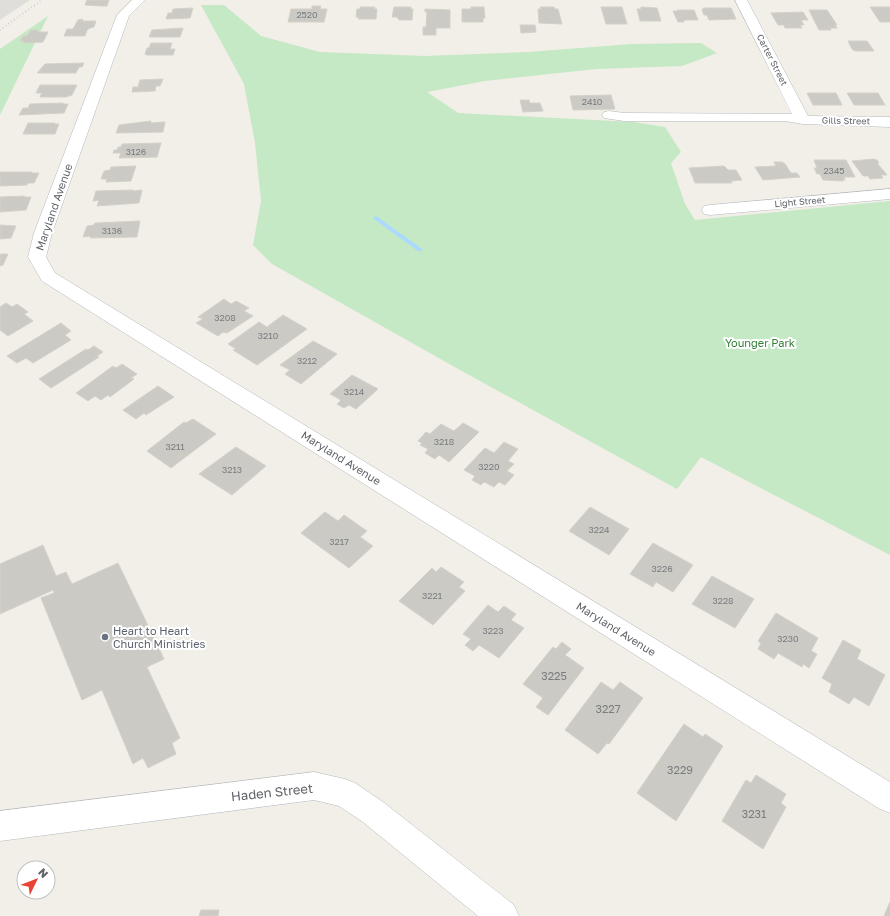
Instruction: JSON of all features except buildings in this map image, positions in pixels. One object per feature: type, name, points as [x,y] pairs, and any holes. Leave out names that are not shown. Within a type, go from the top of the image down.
[{"type":"street","name":"Maryland Avenue","points":[[139,0],[123,15],[43,233],[37,257],[48,277],[890,799]]},
{"type":"street","name":"Carter Street","points":[[742,0],[803,120]]},
{"type":"street","name":"Gills Street","points":[[609,115],[710,118],[785,117],[803,120],[890,122]]},
{"type":"street","name":"Light Street","points":[[710,210],[890,194]]},
{"type":"street","name":"Haden Street","points":[[0,826],[314,786],[345,793],[373,812],[503,916]]},
{"type":"shaded area","points":[[0,0],[30,0],[0,20]]},
{"type":"green space","name":"Younger Park","points":[[201,5],[224,5],[261,36],[320,52],[425,56],[528,52],[632,44],[701,43],[717,53],[682,66],[596,69],[485,81],[427,92],[458,113],[633,122],[665,127],[681,152],[671,163],[685,204],[695,220],[890,201],[890,555],[701,457],[677,489],[460,370],[272,264],[253,245],[261,201],[255,143],[244,84]]},
{"type":"green space","points":[[48,16],[0,115],[0,49]]},
{"type":"waterway","points":[[376,218],[420,250]]},
{"type":"railway","points":[[0,30],[42,0]]},
{"type":"place","name":"Heart to Heart Church Ministries","points":[[105,637]]}]
